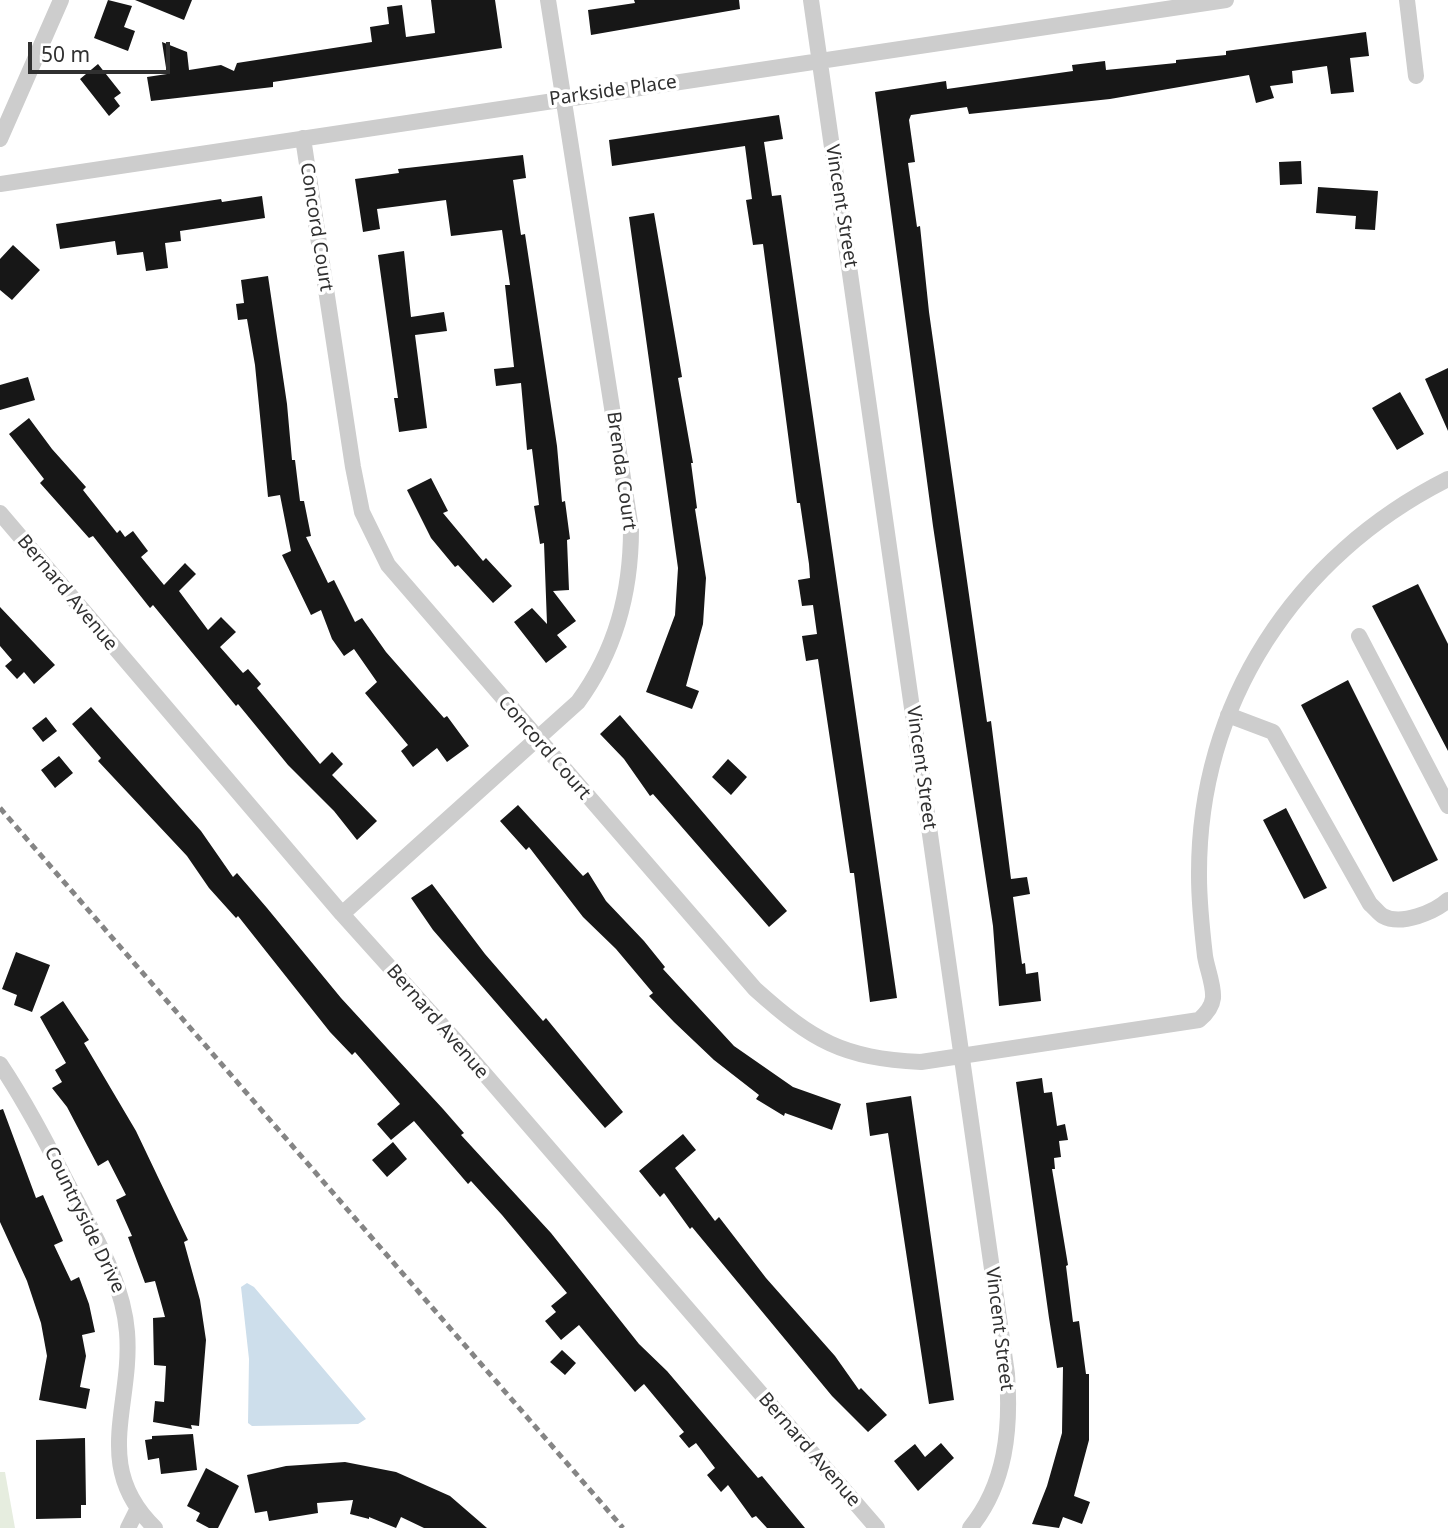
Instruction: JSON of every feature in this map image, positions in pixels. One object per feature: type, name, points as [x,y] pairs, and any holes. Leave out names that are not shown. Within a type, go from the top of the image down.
[{"type":"street","points":[[0,139],[61,0]]},
{"type":"street","name":"Brenda Court","points":[[342,914],[578,702],[605,660],[626,596],[631,529],[548,0]]},
{"type":"street","name":"Vincent Street","points":[[811,0],[854,287],[1009,1402],[1004,1458],[996,1484],[970,1528]]},
{"type":"street","points":[[1097,0],[1099,17]]},
{"type":"street","name":"Parkside Place","points":[[0,184],[563,97],[1226,0]]},
{"type":"street","points":[[1407,0],[1416,76]]},
{"type":"street","name":"Concord Court","points":[[303,138],[362,512],[388,565],[755,989],[802,1030],[835,1048],[886,1060],[921,1062],[1199,1020],[1209,1011],[1213,996],[1200,908],[1199,848],[1213,763],[1228,715]]},
{"type":"street","points":[[1448,479],[1379,519],[1319,572],[1286,611],[1257,653],[1228,715],[1273,732],[1370,904],[1384,916],[1399,919],[1437,910],[1448,900]]},
{"type":"street","name":"Bernard Avenue","points":[[0,513],[342,914],[457,1042],[877,1528]]},
{"type":"street","points":[[1359,636],[1448,806]]},
{"type":"street","name":"Countryside Drive","points":[[0,1064],[33,1116],[108,1261],[123,1301],[127,1334],[127,1383],[120,1408],[121,1474],[137,1510],[155,1528]]},
{"type":"street","points":[[128,1528],[137,1510]]},
{"type":"shaded area","points":[[0,1472],[5,1472],[15,1528],[0,1528]]},
{"type":"water","points":[[247,1283],[254,1287],[366,1419],[358,1424],[252,1426],[248,1423],[249,1359],[241,1287]]},
{"type":"building","points":[[108,0],[132,6],[124,27],[135,31],[128,51],[94,38]]},
{"type":"building","points":[[135,0],[192,0],[184,20]]},
{"type":"building","points":[[431,0],[495,0],[502,48],[273,82],[273,87],[151,101],[147,77],[167,74],[162,42],[187,52],[189,70],[221,65],[234,71],[237,63],[372,42],[370,27],[389,24],[387,7],[402,5],[406,37],[435,33]]},
{"type":"building","points":[[634,0],[739,0],[740,9],[591,35],[588,10],[635,3]]},
{"type":"building","points":[[1366,32],[1369,56],[1350,58],[1354,92],[1331,94],[1327,66],[1292,71],[1293,83],[1270,86],[1274,98],[1256,103],[1249,75],[1110,99],[969,114],[967,107],[911,115],[909,120],[915,162],[908,163],[917,227],[920,226],[929,312],[987,722],[991,721],[1011,879],[1027,877],[1030,894],[1013,897],[1022,964],[1025,963],[1026,974],[1038,972],[1041,1001],[999,1006],[993,926],[933,526],[875,92],[946,81],[947,89],[1073,71],[1072,65],[1105,61],[1106,70],[1176,63],[1176,60],[1226,55],[1226,51]]},
{"type":"building","points":[[98,64],[121,93],[114,98],[120,106],[109,116],[80,79]]},
{"type":"building","points":[[779,115],[783,139],[764,142],[772,196],[781,195],[897,998],[870,1002],[854,873],[850,873],[818,659],[806,661],[802,636],[817,634],[813,605],[802,606],[798,580],[810,578],[809,564],[800,503],[797,503],[763,244],[753,245],[746,200],[752,199],[745,146],[612,166],[609,140]]},
{"type":"building","points":[[523,155],[526,178],[513,180],[521,235],[525,234],[557,446],[562,502],[565,501],[570,539],[567,540],[569,590],[553,591],[576,621],[557,635],[567,647],[546,663],[514,622],[532,608],[547,624],[544,543],[540,544],[534,506],[539,505],[532,449],[527,450],[521,383],[496,386],[494,369],[514,367],[505,285],[510,285],[502,230],[451,236],[446,200],[377,209],[380,229],[363,232],[355,179],[399,173],[398,169]]},
{"type":"building","points":[[1301,161],[1302,184],[1280,185],[1279,162]]},
{"type":"building","points":[[1318,187],[1378,191],[1375,230],[1355,229],[1356,216],[1316,213]]},
{"type":"building","points":[[262,196],[265,218],[180,231],[181,241],[165,243],[168,268],[146,271],[143,252],[117,255],[115,241],[60,249],[56,224],[221,199],[222,202]]},
{"type":"building","points":[[654,213],[682,377],[678,378],[693,463],[695,509],[706,578],[703,624],[686,686],[699,691],[692,709],[646,692],[675,615],[678,568],[629,217]]},
{"type":"building","points":[[13,245],[40,270],[12,300],[0,290],[0,259]]},
{"type":"building","points":[[404,251],[411,317],[444,312],[447,331],[415,335],[427,428],[399,432],[394,398],[398,398],[378,255]]},
{"type":"building","points":[[268,276],[287,404],[292,460],[295,460],[300,501],[304,501],[311,536],[306,537],[328,583],[334,580],[355,622],[362,618],[386,652],[444,718],[447,716],[469,746],[447,762],[437,748],[413,767],[401,751],[408,745],[365,693],[377,682],[354,649],[344,656],[332,639],[321,610],[311,615],[282,555],[291,551],[280,495],[268,497],[255,365],[247,319],[238,320],[236,304],[244,303],[241,280]]},
{"type":"building","points":[[1448,368],[1448,431],[1425,379]]},
{"type":"building","points":[[28,377],[35,400],[0,410],[0,385]]},
{"type":"building","points":[[1400,392],[1424,434],[1397,450],[1372,408]]},
{"type":"building","points":[[29,418],[86,487],[83,490],[117,533],[120,530],[125,537],[133,531],[148,551],[141,557],[164,585],[185,563],[196,574],[179,591],[208,630],[221,617],[236,632],[220,647],[243,673],[248,669],[261,684],[257,688],[320,764],[332,752],[343,764],[332,775],[377,821],[357,840],[334,811],[288,765],[238,704],[236,706],[153,605],[150,608],[93,536],[89,538],[40,483],[44,479],[9,434]]},
{"type":"building","points":[[431,478],[448,511],[443,513],[483,561],[486,558],[512,586],[493,603],[458,565],[455,567],[431,538],[407,490]]},
{"type":"building","points":[[1418,584],[1448,644],[1448,751],[1372,606]]},
{"type":"building","points":[[0,607],[55,665],[34,684],[24,672],[17,679],[5,666],[12,660],[0,646]]},
{"type":"building","points":[[1348,680],[1438,860],[1393,882],[1301,705]]},
{"type":"building","points":[[91,707],[201,831],[233,877],[237,873],[341,998],[551,1233],[639,1344],[667,1371],[758,1478],[762,1476],[805,1528],[767,1528],[756,1516],[752,1518],[728,1485],[721,1492],[707,1475],[715,1468],[696,1443],[689,1448],[679,1436],[684,1432],[644,1384],[635,1392],[579,1325],[561,1340],[545,1321],[556,1312],[551,1306],[567,1293],[502,1215],[471,1181],[468,1184],[414,1121],[391,1140],[377,1124],[400,1104],[355,1052],[352,1055],[330,1032],[238,916],[236,918],[209,888],[187,856],[98,761],[101,758],[72,724]]},
{"type":"building","points":[[620,715],[787,911],[769,927],[653,794],[650,796],[624,759],[600,734]]},
{"type":"building","points":[[46,717],[57,731],[43,742],[32,728]]},
{"type":"building","points":[[59,756],[73,773],[55,788],[41,770]]},
{"type":"building","points":[[728,759],[747,777],[731,795],[712,777]]},
{"type":"building","points":[[518,805],[583,876],[588,872],[606,901],[644,941],[665,967],[663,969],[734,1046],[793,1087],[841,1104],[832,1130],[785,1113],[784,1116],[756,1099],[759,1095],[714,1060],[674,1022],[649,996],[653,993],[616,949],[583,917],[529,847],[526,850],[500,821]]},
{"type":"building","points":[[1286,808],[1327,888],[1304,899],[1263,820]]},
{"type":"building","points":[[432,884],[485,954],[543,1021],[546,1018],[623,1112],[605,1128],[433,930],[411,898]]},
{"type":"building","points":[[16,952],[50,965],[32,1012],[14,1005],[17,995],[2,989]]},
{"type":"building","points":[[63,1001],[89,1040],[84,1043],[136,1131],[188,1240],[184,1242],[200,1300],[206,1340],[199,1426],[191,1425],[192,1429],[153,1422],[155,1401],[164,1402],[166,1366],[154,1365],[153,1318],[165,1317],[155,1281],[145,1283],[128,1237],[132,1236],[116,1200],[126,1195],[108,1160],[98,1166],[67,1107],[52,1088],[62,1082],[55,1070],[66,1063],[40,1017]]},
{"type":"building","points":[[1042,1078],[1044,1093],[1052,1092],[1057,1126],[1065,1124],[1068,1140],[1059,1141],[1061,1157],[1054,1158],[1055,1169],[1052,1169],[1068,1265],[1073,1322],[1079,1321],[1086,1374],[1089,1374],[1089,1440],[1074,1496],[1090,1502],[1082,1524],[1063,1517],[1059,1528],[1032,1524],[1047,1486],[1062,1433],[1063,1367],[1057,1368],[1016,1082]]},
{"type":"building","points":[[911,1096],[954,1400],[929,1404],[888,1133],[870,1136],[866,1103]]},
{"type":"building","points":[[3,1109],[36,1198],[43,1195],[63,1241],[54,1245],[71,1281],[79,1277],[89,1304],[95,1332],[82,1335],[86,1356],[80,1387],[90,1389],[86,1409],[39,1400],[47,1356],[41,1323],[27,1281],[0,1222],[0,1110]]},
{"type":"building","points":[[683,1134],[696,1150],[675,1168],[715,1221],[719,1217],[766,1278],[835,1356],[859,1390],[861,1388],[887,1415],[868,1432],[832,1396],[692,1227],[690,1229],[664,1193],[660,1197],[639,1171]]},
{"type":"building","points":[[393,1142],[407,1159],[387,1177],[372,1160]]},
{"type":"building","points":[[562,1350],[576,1363],[565,1375],[550,1362]]},
{"type":"building","points":[[193,1434],[197,1470],[161,1474],[159,1458],[148,1460],[145,1440],[152,1439],[152,1436]]},
{"type":"building","points":[[85,1438],[86,1505],[81,1505],[81,1518],[36,1519],[36,1440]]},
{"type":"building","points":[[941,1443],[954,1458],[918,1491],[894,1461],[915,1444],[925,1457]]},
{"type":"building","points":[[345,1462],[396,1472],[450,1496],[487,1528],[424,1528],[401,1517],[396,1528],[369,1517],[350,1514],[353,1500],[317,1503],[318,1513],[269,1521],[267,1511],[255,1513],[247,1475],[286,1466]]},
{"type":"building","points":[[206,1468],[239,1486],[218,1528],[209,1528],[196,1521],[200,1513],[187,1506]]},
{"type":"railway","points":[[0,808],[623,1528]]}]
